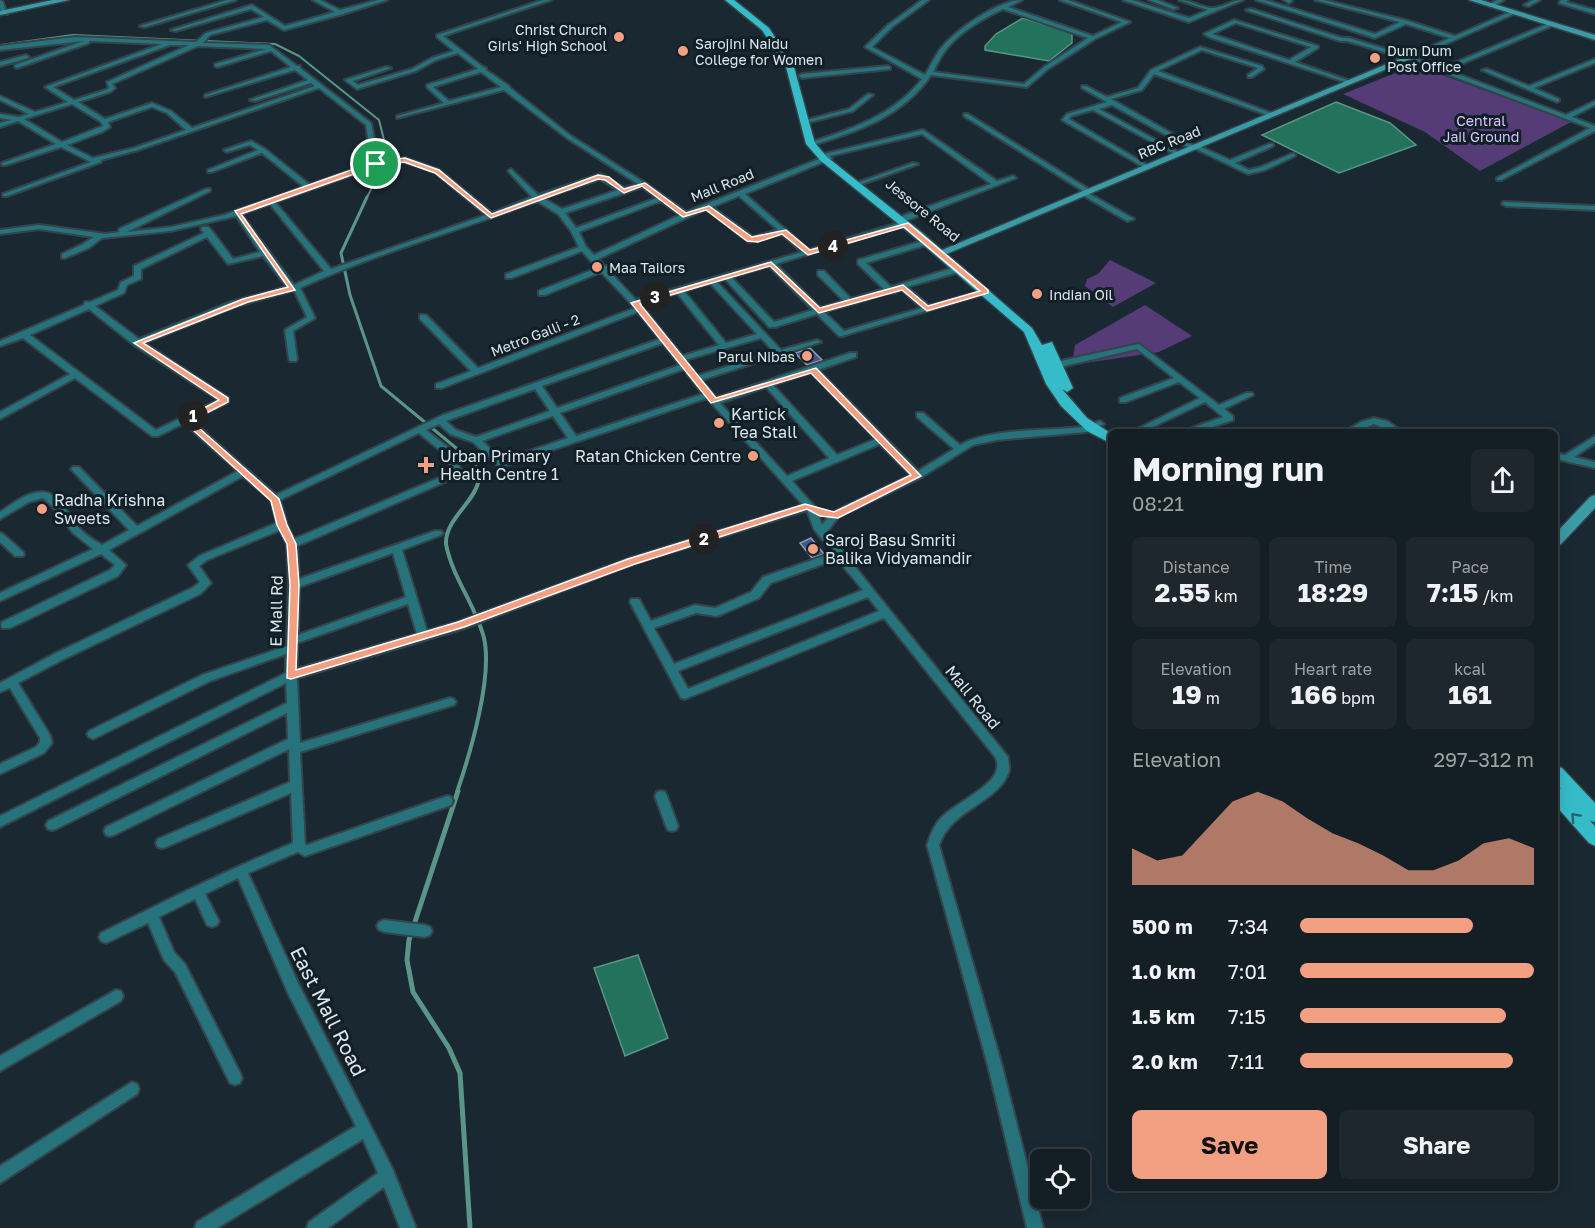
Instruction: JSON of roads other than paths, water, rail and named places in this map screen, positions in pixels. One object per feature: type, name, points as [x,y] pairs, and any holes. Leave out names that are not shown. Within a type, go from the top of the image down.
[{"type":"main road","name":"Jessore Road","points":[[729,0],[760,20],[790,67],[813,144],[825,157],[1039,331],[1076,401],[1096,426],[1108,430]]},
{"type":"main road","points":[[734,0],[760,20]]},
{"type":"main road","name":"Jessore Road","points":[[739,0],[760,20],[802,76],[813,144]]},
{"type":"main road","name":"Jessore Road","points":[[825,157],[860,183],[927,242],[943,252],[1036,340],[1047,372],[1061,397],[1108,436]]},
{"type":"main road","points":[[1558,775],[1595,815]]},
{"type":"main road","points":[[1558,797],[1595,838]]},
{"type":"street","points":[[0,2],[4,13],[62,0]]},
{"type":"street","points":[[143,26],[233,0]]},
{"type":"street","points":[[316,0],[341,13]]},
{"type":"street","points":[[174,30],[252,7],[284,28],[380,0]]},
{"type":"street","points":[[528,0],[535,4]]},
{"type":"street","points":[[548,0],[439,36],[569,137],[643,184],[685,215]]},
{"type":"street","points":[[926,0],[890,26],[868,47],[928,75],[1025,86],[1046,68],[1093,38],[1127,22],[1063,0]]},
{"type":"street","points":[[813,144],[885,115],[913,96],[942,51],[958,34],[975,21],[1019,0]]},
{"type":"street","points":[[1126,0],[1189,20],[1240,0]]},
{"type":"street","points":[[1152,0],[1175,8]]},
{"type":"street","points":[[1182,0],[1213,10]]},
{"type":"street","points":[[1259,0],[1375,36],[1406,22]]},
{"type":"street","points":[[1279,5],[1289,0]]},
{"type":"street","points":[[1318,0],[1406,22],[1456,38]]},
{"type":"street","points":[[1473,0],[1595,38]]},
{"type":"street","points":[[1491,5],[1501,0]]},
{"type":"street","points":[[1527,5],[1537,0]]},
{"type":"street","points":[[1565,0],[1561,2],[1595,12]]},
{"type":"street","points":[[1582,8],[1595,2]]},
{"type":"street","points":[[207,6],[220,16]]},
{"type":"street","points":[[1002,7],[1093,38]]},
{"type":"street","points":[[1248,10],[1342,40],[1347,39],[1409,58],[1595,128]]},
{"type":"street","points":[[1409,58],[1514,12]]},
{"type":"street","points":[[111,89],[108,83],[202,40],[267,18]]},
{"type":"street","points":[[1290,62],[1316,47],[1236,21],[1207,34],[1210,36],[1350,82]]},
{"type":"street","points":[[1443,70],[1552,24]]},
{"type":"street","points":[[0,64],[93,39],[112,47]]},
{"type":"street","points":[[0,48],[54,40],[93,39],[174,42],[202,40],[256,45],[272,49],[369,124],[378,163]]},
{"type":"street","points":[[4,165],[107,128],[105,121],[48,86],[174,42]]},
{"type":"street","points":[[1147,167],[1065,120],[1070,115],[1140,89],[1153,71],[1202,48],[1260,67],[1261,69],[1250,76]]},
{"type":"street","points":[[217,65],[272,49]]},
{"type":"street","points":[[388,68],[348,80],[357,87],[414,70],[434,59],[459,51]]},
{"type":"street","points":[[17,66],[26,58]]},
{"type":"street","name":"RBC Road","points":[[943,252],[1409,58]]},
{"type":"street","points":[[1530,88],[1595,61]]},
{"type":"street","points":[[207,96],[298,67]]},
{"type":"street","points":[[802,76],[888,68]]},
{"type":"street","points":[[448,103],[428,87],[484,69]]},
{"type":"street","points":[[1485,70],[1557,100]]},
{"type":"street","points":[[1153,71],[1272,115]]},
{"type":"street","points":[[253,99],[313,80]]},
{"type":"street","points":[[5,195],[107,157],[320,86]]},
{"type":"street","points":[[0,125],[119,87]]},
{"type":"street","points":[[399,117],[507,87]]},
{"type":"street","points":[[1084,87],[1195,147],[1252,172],[1293,155]]},
{"type":"street","points":[[810,120],[851,110],[870,95]]},
{"type":"street","points":[[0,98],[35,114]]},
{"type":"street","points":[[1567,117],[1595,103]]},
{"type":"street","points":[[105,121],[152,105],[169,112],[191,130]]},
{"type":"street","points":[[1093,108],[1178,154]]},
{"type":"street","points":[[966,115],[1130,219]]},
{"type":"street","points":[[0,116],[20,118],[87,159],[107,157]]},
{"type":"street","points":[[1499,179],[1595,128]]},
{"type":"street","name":"Mall Road","points":[[594,258],[685,215],[741,194],[825,157],[937,129]]},
{"type":"street","points":[[923,132],[996,184]]},
{"type":"street","points":[[226,150],[251,143],[308,187]]},
{"type":"street","points":[[1229,163],[1271,145]]},
{"type":"street","points":[[210,171],[263,150]]},
{"type":"street","points":[[0,232],[39,227],[110,236],[200,223],[237,213],[378,163],[408,160],[437,171],[491,216]]},
{"type":"street","points":[[860,183],[915,164]]},
{"type":"street","name":"Mall Road","points":[[511,171],[537,198],[561,212],[575,231],[583,248],[638,306],[711,398],[810,507],[822,532],[1005,762],[1004,773],[999,780],[945,820],[933,838],[933,845],[995,1066],[1035,1228]]},
{"type":"street","points":[[137,343],[245,301],[294,288],[338,268],[601,176],[624,191]]},
{"type":"street","name":"Metro Galli - 2","points":[[439,386],[679,290],[808,253],[905,221],[1013,178]]},
{"type":"street","points":[[561,212],[643,184]]},
{"type":"street","points":[[110,236],[208,190]]},
{"type":"street","points":[[741,194],[808,253]]},
{"type":"street","points":[[575,231],[662,198]]},
{"type":"street","points":[[271,201],[329,272]]},
{"type":"street","points":[[1506,204],[1595,208]]},
{"type":"street","points":[[707,207],[752,240],[783,231]]},
{"type":"street","points":[[237,213],[265,253],[294,288],[311,318],[289,330],[293,359]]},
{"type":"street","points":[[200,223],[231,262],[265,253]]},
{"type":"street","points":[[0,344],[121,291],[124,284],[138,277],[136,268],[209,232]]},
{"type":"street","points":[[66,256],[99,236]]},
{"type":"street","points":[[891,291],[861,262],[927,242]]},
{"type":"street","points":[[509,276],[583,248]]},
{"type":"street","points":[[771,264],[842,334],[986,292]]},
{"type":"street","points":[[542,293],[604,268]]},
{"type":"street","points":[[726,276],[772,325],[959,269]]},
{"type":"street","points":[[821,273],[850,303]]},
{"type":"street","points":[[712,281],[779,353]]},
{"type":"street","points":[[903,287],[927,309]]},
{"type":"street","points":[[679,290],[724,346]]},
{"type":"street","points":[[24,335],[151,433],[159,433],[225,400],[137,343],[88,304]]},
{"type":"street","points":[[423,317],[477,372]]},
{"type":"street","points":[[476,440],[557,412],[724,346],[762,335]]},
{"type":"street","points":[[186,420],[275,499],[443,419],[665,340]]},
{"type":"street","points":[[695,379],[817,342]]},
{"type":"street","points":[[1056,365],[1139,346],[1230,418],[1198,429]]},
{"type":"street","points":[[443,419],[453,432],[476,440],[501,464],[711,398],[768,385],[853,355]]},
{"type":"street","points":[[813,369],[917,476]]},
{"type":"street","points":[[0,416],[76,374]]},
{"type":"street","points":[[1124,400],[1180,378]]},
{"type":"street","points":[[536,384],[574,440]]},
{"type":"street","points":[[768,385],[835,459]]},
{"type":"street","points":[[1218,408],[1249,395]]},
{"type":"street","points":[[1141,429],[1206,399]]},
{"type":"street","points":[[920,416],[958,448]]},
{"type":"street","points":[[1354,429],[1373,419],[1380,420],[1394,429]]},
{"type":"street","points":[[822,532],[835,515],[917,476],[958,448],[989,438],[1096,426]]},
{"type":"street","points":[[292,544],[458,473],[446,450],[421,430]]},
{"type":"street","points":[[1567,458],[1595,439]]},
{"type":"street","points":[[785,480],[881,440]]},
{"type":"street","points":[[1558,456],[1595,465]]},
{"type":"street","points":[[76,469],[135,530]]},
{"type":"street","points":[[0,597],[104,548],[245,471]]},
{"type":"street","points":[[0,516],[43,494],[51,497],[78,532],[104,548],[121,565],[119,569],[6,625]]},
{"type":"street","name":"E Mall Rd","points":[[275,499],[282,525],[292,544],[294,585],[291,675],[299,846]]},
{"type":"street","points":[[1558,539],[1595,500]]},
{"type":"street","points":[[0,822],[291,675],[461,625],[632,561],[810,507],[835,515]]},
{"type":"street","points":[[0,688],[196,591],[206,583],[193,565],[282,525]]},
{"type":"street","points":[[294,585],[438,533]]},
{"type":"street","points":[[0,536],[19,554]]},
{"type":"street","points":[[396,548],[423,636]]},
{"type":"street","points":[[649,626],[695,609],[716,612],[755,595],[767,580],[840,554]]},
{"type":"street","points":[[672,669],[869,592]]},
{"type":"street","points":[[93,734],[206,678],[411,599]]},
{"type":"street","points":[[635,602],[685,694],[886,613]]},
{"type":"street","points":[[0,769],[40,750],[46,743],[46,738],[11,681]]},
{"type":"street","points":[[110,831],[295,745],[450,702]]},
{"type":"street","points":[[52,825],[292,705]]},
{"type":"street","points":[[162,843],[296,785]]},
{"type":"street","points":[[661,796],[672,826]]},
{"type":"street","points":[[106,937],[241,870],[299,846],[305,850],[447,801]]},
{"type":"street","name":"East Mall Road","points":[[241,870],[293,989],[388,1175],[408,1228]]},
{"type":"street","points":[[197,891],[212,921]]},
{"type":"street","points":[[151,914],[169,956],[180,968],[235,1078]]},
{"type":"street","points":[[384,926],[425,931]]},
{"type":"street","points":[[0,1064],[116,996]]},
{"type":"street","points":[[0,1175],[132,1089]]},
{"type":"street","points":[[203,1228],[365,1129]]},
{"type":"street","points":[[315,1228],[388,1175]]},
{"type":"waterway","points":[[0,45],[73,35],[275,44],[299,56],[379,120],[386,148],[376,180],[367,198]]},
{"type":"waterway","points":[[367,198],[341,253],[350,295],[381,386],[466,456]]},
{"type":"waterway","points":[[457,792],[479,715],[486,654],[484,638],[476,614],[453,568],[446,544],[448,532],[476,489],[479,478],[476,467],[466,456]]},
{"type":"waterway","points":[[458,791],[409,940],[407,960],[413,992],[449,1048],[460,1073],[470,1228]]},
{"type":"place","name":"Christ Church Girls' High School","points":[[619,37]]},
{"type":"place","name":"Sarojini Naidu College for Women","points":[[683,51]]},
{"type":"place","name":"Dum Dum Post Office","points":[[1375,58]]},
{"type":"place","name":"Maa Tailors","points":[[597,267]]},
{"type":"place","name":"Indian Oil","points":[[1037,294]]},
{"type":"place","name":"Parul Nibas","points":[[807,356]]},
{"type":"place","name":"Kartick Tea Stall","points":[[719,423]]},
{"type":"place","name":"Ratan Chicken Centre","points":[[753,456]]},
{"type":"place","name":"Urban Primary Health Centre 1","points":[[426,465]]},
{"type":"place","name":"Radha Krishna Sweets","points":[[42,509]]},
{"type":"place","name":"Saroj Basu Smriti Balika Vidyamandir","points":[[813,549]]},
{"type":"park label","name":"Central Jail Ground","points":[[1481,128]]}]
